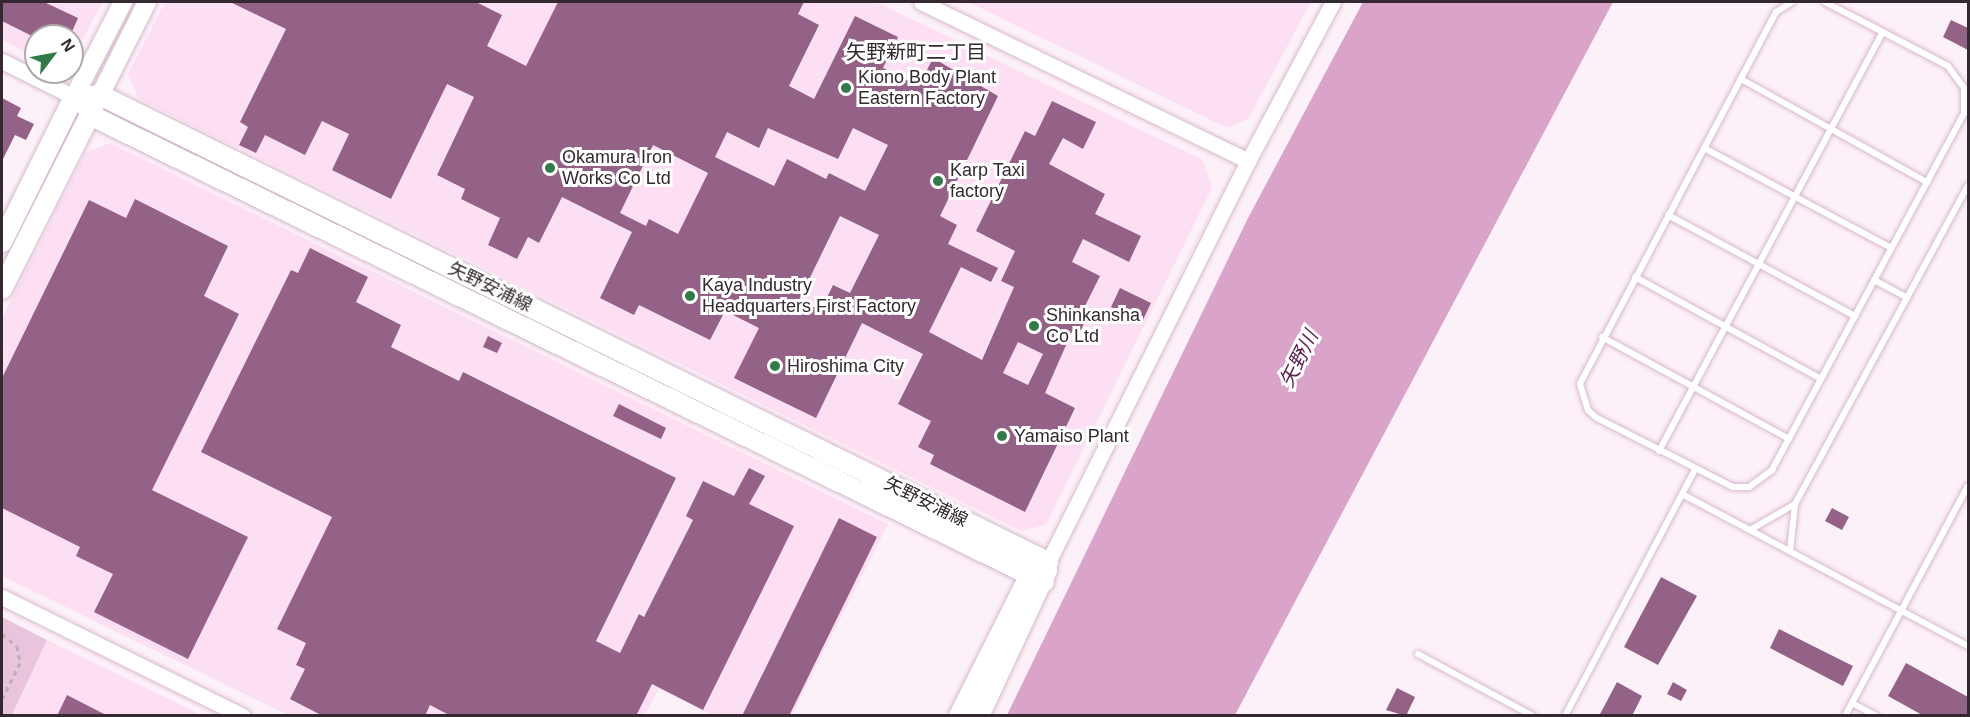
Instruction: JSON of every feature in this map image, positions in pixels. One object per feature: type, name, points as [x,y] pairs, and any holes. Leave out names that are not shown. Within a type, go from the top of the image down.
[{"type":"main road","points":[[2,242],[123,2]]},
{"type":"main road","points":[[2,289],[147,2]]},
{"type":"main road","points":[[74,98],[100,95]]},
{"type":"main road","name":"矢野安浦線","points":[[100,95],[1048,562]]},
{"type":"main road","name":"矢野安浦線","points":[[90,114],[1037,578]]},
{"type":"main road","points":[[959,716],[1048,562]]},
{"type":"main road","points":[[979,716],[1037,578]]},
{"type":"street","points":[[921,2],[1248,161]]},
{"type":"street","points":[[1048,562],[1248,161],[1333,2]]},
{"type":"street","points":[[2,61],[74,98],[90,114]]},
{"type":"street","points":[[2,597],[243,716]]},
{"type":"lane","points":[[1792,2],[1776,12],[1602,337],[1580,384],[1588,410],[1659,451],[1733,487],[1749,487],[1772,470],[1964,113],[1964,88],[1948,66],[1825,2]]},
{"type":"lane","points":[[1659,451],[1883,32]]},
{"type":"lane","points":[[1741,79],[1927,182]]},
{"type":"lane","points":[[1704,148],[1891,248]]},
{"type":"lane","points":[[1790,551],[1796,504],[1968,186]]},
{"type":"lane","points":[[1668,215],[1855,316]]},
{"type":"lane","points":[[1635,277],[1821,379]]},
{"type":"lane","points":[[1874,280],[1908,298]]},
{"type":"lane","points":[[1602,337],[1789,439]]},
{"type":"lane","points":[[1565,716],[1695,470]]},
{"type":"lane","points":[[1845,716],[1967,490]]},
{"type":"lane","points":[[1682,494],[1968,645]]},
{"type":"lane","points":[[1750,530],[1796,504]]},
{"type":"lane","points":[[1418,654],[1533,716]]},
{"type":"lane","points":[[1852,703],[1876,716]]},
{"type":"path","points":[[2,634],[17,646],[20,663],[2,699]]},
{"type":"shaded area","points":[[2,2],[103,2],[84,37],[84,24],[24,24],[24,51],[2,40]]},
{"type":"shaded area","points":[[165,2],[876,2],[1203,160],[1212,188],[1046,525],[1021,531],[139,99],[128,74]]},
{"type":"shaded area","points":[[968,2],[1311,2],[1248,119],[1227,128]]},
{"type":"shaded area","points":[[110,143],[888,524],[792,715],[712,715],[659,689],[645,715],[288,715],[2,576],[2,318],[86,152]]},
{"type":"shaded area","points":[[2,617],[47,640],[12,715],[2,715]]},
{"type":"shaded area","points":[[47,640],[202,715],[12,716]]},
{"type":"water","name":"矢野川","points":[[1363,2],[1613,2],[1235,715],[1007,715],[1248,218]]},
{"type":"building","points":[[2,2],[44,2],[78,18],[75,24],[24,24],[24,32],[2,21]]},
{"type":"building","points":[[230,2],[476,2],[502,15],[487,46],[526,66],[558,2],[804,2],[798,14],[819,25],[789,86],[814,99],[855,16],[898,37],[883,68],[919,86],[933,58],[998,96],[940,216],[957,225],[948,244],[998,268],[991,282],[961,267],[929,332],[982,360],[1014,287],[1001,281],[1015,251],[976,231],[1025,131],[1035,136],[1052,101],[1096,122],[1083,149],[1063,138],[1049,164],[1105,194],[1095,214],[1141,236],[1129,262],[1083,239],[1072,262],[1100,276],[1084,308],[1090,311],[1081,330],[1074,327],[1045,393],[1075,408],[1025,512],[930,464],[934,455],[918,447],[931,421],[898,404],[923,354],[862,323],[816,418],[734,378],[759,328],[725,311],[710,340],[639,305],[634,315],[600,298],[632,232],[562,197],[539,243],[528,237],[517,259],[488,245],[500,218],[461,199],[465,189],[437,175],[474,97],[447,84],[391,199],[332,170],[349,134],[322,121],[305,155],[265,135],[256,153],[239,145],[248,127],[240,122],[286,29]],"holes":[[[768,128],[838,159],[853,128],[888,145],[865,191],[829,173],[826,179],[787,159],[774,186],[715,157],[727,132],[759,148]],[[653,145],[708,173],[678,234],[649,219],[646,226],[620,213]],[[840,216],[879,235],[850,293],[833,285],[821,310],[799,300]],[[1018,342],[1043,354],[1028,385],[1003,373]]]},
{"type":"building","points":[[1951,20],[1968,28],[1968,50],[1943,37]]},
{"type":"building","points":[[2,98],[21,108],[17,116],[34,124],[26,140],[15,135],[2,161]]},
{"type":"building","points":[[135,199],[228,246],[204,296],[239,314],[152,490],[248,537],[188,659],[94,612],[113,574],[76,556],[80,547],[2,508],[2,378],[89,200],[126,218]]},
{"type":"building","points":[[310,248],[368,277],[356,302],[401,325],[391,347],[459,381],[463,372],[676,478],[596,641],[620,653],[639,614],[644,617],[693,520],[686,516],[703,481],[734,496],[749,468],[765,476],[749,504],[794,526],[703,710],[652,684],[636,716],[451,716],[430,705],[425,716],[323,716],[290,699],[305,669],[296,665],[306,643],[277,629],[332,517],[201,452],[291,270],[298,273]]},
{"type":"building","points":[[1120,288],[1151,303],[1142,322],[1111,307]]},
{"type":"building","points":[[488,336],[502,343],[497,353],[483,347]]},
{"type":"building","points":[[619,404],[666,428],[661,439],[613,416]]},
{"type":"building","points":[[1832,508],[1849,517],[1842,530],[1825,521]]},
{"type":"building","points":[[839,518],[877,537],[789,716],[742,716]]},
{"type":"building","points":[[1661,577],[1697,596],[1658,665],[1624,647]]},
{"type":"building","points":[[1779,629],[1853,666],[1843,686],[1770,648]]},
{"type":"building","points":[[1906,663],[1968,697],[1968,716],[1924,716],[1888,696]]},
{"type":"building","points":[[1617,682],[1642,696],[1632,716],[1599,716]]},
{"type":"building","points":[[1673,682],[1687,690],[1681,701],[1667,694]]},
{"type":"building","points":[[1397,688],[1415,697],[1406,716],[1386,710]]},
{"type":"building","points":[[67,695],[108,716],[57,716]]},
{"type":"place","name":"Kiono Body Plant Eastern Factory","points":[[846,88]]},
{"type":"place","name":"Okamura Iron Works Co Ltd","points":[[550,168]]},
{"type":"place","name":"Karp Taxi factory","points":[[938,181]]},
{"type":"place","name":"Kaya Industry Headquarters First Factory","points":[[690,296]]},
{"type":"place","name":"Shinkansha Co Ltd","points":[[1034,326]]},
{"type":"place","name":"Hiroshima City","points":[[775,366]]},
{"type":"place","name":"Yamaiso Plant","points":[[1002,436]]},
{"type":"district","name":"矢野新町二丁目","points":[[916,52]]}]
